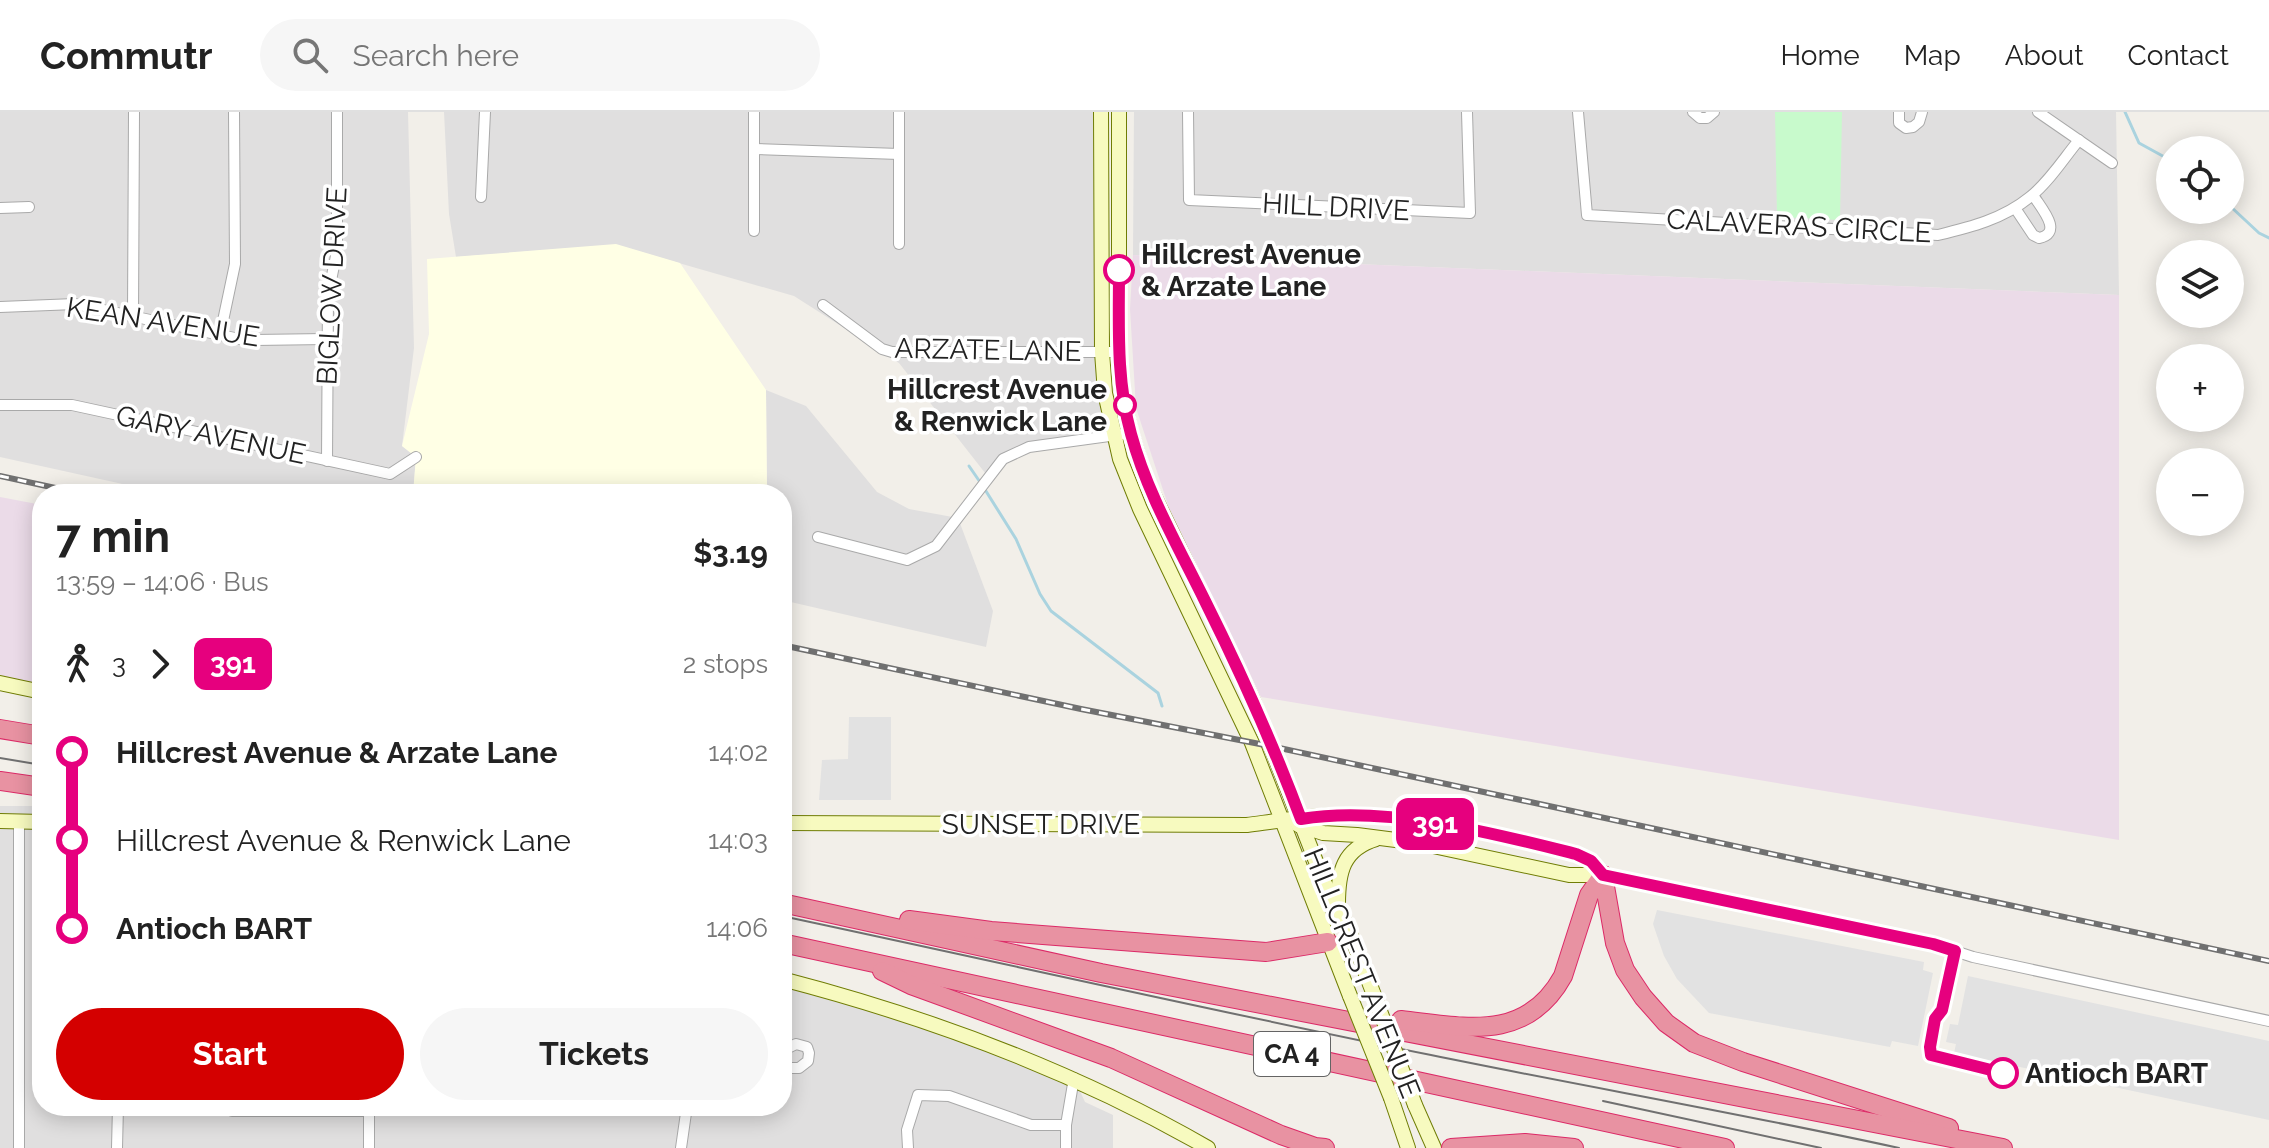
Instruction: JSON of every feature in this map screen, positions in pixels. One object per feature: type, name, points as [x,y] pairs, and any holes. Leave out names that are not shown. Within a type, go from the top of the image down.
[{"type":"highway","points":[[0,729],[32,734]]},
{"type":"highway","points":[[0,781],[32,786]]},
{"type":"highway","points":[[1253,1002],[1462,1027],[1492,1026],[1518,1020],[1537,1010],[1557,988],[1589,895],[1603,875]]},
{"type":"highway","points":[[1603,875],[1615,943],[1625,970],[1666,1023],[1694,1043],[2009,1148]]},
{"type":"highway","points":[[792,905],[991,931],[1115,942],[1266,952],[1328,942]]},
{"type":"highway","name":"CA 4","points":[[792,905],[1101,973],[2003,1148]]},
{"type":"highway","name":"CA 4","points":[[792,945],[1725,1148]]},
{"type":"highway","points":[[858,959],[911,985],[1084,1047],[1268,1129],[1325,1148]]},
{"type":"highway","points":[[1451,1148],[1525,1143],[1574,1148]]},
{"type":"main road","name":"HILLCREST AVENUE","points":[[1101,112],[1102,352],[1105,393],[1120,459],[1140,509],[1234,702],[1408,1148]]},
{"type":"main road","name":"HILLCREST AVENUE","points":[[1119,112],[1119,352],[1122,392],[1131,433],[1145,477],[1252,698],[1434,1148]]},
{"type":"main road","points":[[0,683],[32,690]]},
{"type":"main road","points":[[1302,823],[1341,815],[1430,823],[1576,854],[1591,861],[1603,875]]},
{"type":"main road","name":"SUNSET DRIVE","points":[[792,823],[1247,825],[1282,820],[1302,823]]},
{"type":"main road","points":[[0,821],[32,822]]},
{"type":"main road","points":[[1302,823],[1323,833],[1419,843],[1569,875],[1603,875]]},
{"type":"main road","points":[[1339,909],[1338,887],[1347,856],[1361,843],[1380,838]]},
{"type":"main road","points":[[792,982],[853,997],[998,1046],[1142,1110],[1208,1148]]},
{"type":"street","points":[[133,316],[134,112]]},
{"type":"street","points":[[220,335],[235,264],[234,112]]},
{"type":"street","name":"BIGLOW DRIVE","points":[[327,461],[326,339],[328,295],[337,251],[337,112]]},
{"type":"street","points":[[481,197],[485,112]]},
{"type":"street","points":[[754,112],[754,231]]},
{"type":"street","points":[[899,112],[899,244]]},
{"type":"street","name":"HILL DRIVE","points":[[1188,112],[1189,200],[1470,213],[1467,112]]},
{"type":"street","name":"CALAVERAS CIRCLE","points":[[1578,112],[1587,215],[1938,235],[1975,227],[2015,208],[2033,195],[2079,140]]},
{"type":"street","points":[[1693,112],[1700,118],[1707,118],[1714,112]]},
{"type":"street","points":[[1899,112],[1899,123],[1906,128],[1919,122],[1922,112]]},
{"type":"street","points":[[2038,112],[2112,163]]},
{"type":"street","points":[[754,149],[899,154]]},
{"type":"street","points":[[2015,208],[2033,235],[2046,237],[2051,224],[2033,195]]},
{"type":"street","points":[[0,208],[29,207]]},
{"type":"street","name":"KEAN AVENUE","points":[[0,307],[75,304],[244,340],[326,339]]},
{"type":"street","name":"ARZATE LANE","points":[[823,305],[882,349],[892,352],[1119,352]]},
{"type":"street","name":"GARY AVENUE","points":[[0,405],[72,405],[390,474],[416,457]]},
{"type":"street","points":[[818,537],[907,560],[936,546],[1003,459],[1029,447],[1131,433]]},
{"type":"street","points":[[19,821],[19,1148]]},
{"type":"street","points":[[1603,875],[1933,944],[1973,957],[2269,1021]]},
{"type":"street","points":[[792,1046],[807,1047],[809,1053],[808,1061],[799,1068],[792,1068]]},
{"type":"street","points":[[1066,1148],[1066,1125],[1074,1078]]},
{"type":"street","points":[[908,1148],[907,1130],[918,1095],[949,1096],[1031,1125],[1066,1125]]},
{"type":"street","points":[[117,1148],[118,1116]]},
{"type":"street","points":[[368,1116],[369,1148]]},
{"type":"street","points":[[681,1148],[686,1116]]},
{"type":"shaded area","points":[[0,112],[408,112],[414,348],[402,446],[416,457],[414,484],[123,484],[0,457]]},
{"type":"shaded area","points":[[444,112],[1098,112],[1111,436],[1039,446],[1003,459],[989,478],[899,363],[794,296],[616,245],[456,257],[449,214]]},
{"type":"shaded area","points":[[1134,112],[2116,112],[2119,295],[1133,255]]},
{"type":"shaded area","points":[[616,244],[680,263],[766,390],[767,484],[414,484],[416,457],[402,446],[429,334],[427,259]]},
{"type":"shaded area","points":[[1133,255],[2119,295],[2119,840],[1261,697],[1169,508],[1136,408],[1130,309]]},
{"type":"shaded area","points":[[766,390],[806,406],[877,492],[909,509],[958,518],[993,611],[986,647],[792,602],[792,484],[767,484]]},
{"type":"shaded area","points":[[0,497],[32,503],[32,690],[0,683]]},
{"type":"shaded area","points":[[849,717],[891,717],[891,800],[819,800],[822,760],[848,759]]},
{"type":"shaded area","points":[[0,806],[32,806],[32,1116],[792,1116],[792,982],[1074,1078],[1085,1102],[1113,1115],[1113,1148],[0,1148]]},
{"type":"shaded area","points":[[1657,910],[1924,962],[1923,970],[1933,973],[1918,1046],[1892,1041],[1890,1047],[1709,1013],[1677,979],[1664,956],[1653,924]]},
{"type":"shaded area","points":[[1968,976],[2269,1041],[2269,1120],[1954,1053],[1956,1044],[1946,1042],[1950,1024],[1958,1025]]},
{"type":"green space","points":[[1775,112],[1842,112],[1840,220],[1777,217]]},
{"type":"waterway","points":[[2125,112],[2139,143],[2156,152]]},
{"type":"waterway","points":[[2244,219],[2269,238]]},
{"type":"waterway","points":[[969,466],[980,482]]},
{"type":"waterway","points":[[984,488],[1016,539],[1040,594],[1051,611],[1158,693],[1162,706]]},
{"type":"tram line","points":[[0,758],[32,763]]},
{"type":"tram line","points":[[792,918],[1350,1038],[1899,1148]]},
{"type":"tram line","points":[[1603,1101],[1821,1148]]},
{"type":"railway","points":[[0,476],[37,484]]},
{"type":"railway","points":[[792,647],[1270,746],[2269,961]]},
{"type":"bus line","name":"391","points":[[1119,270],[1122,392],[1145,477],[1252,698],[1301,819],[1341,815],[1430,823],[1576,854],[1591,861],[1603,875],[1955,951],[1942,1010],[1935,1019],[1931,1055],[2003,1073]]},
{"type":"place","name":"Hillcrest Avenue & Arzate Lane","points":[[1119,270]]},
{"type":"place","name":"Hillcrest Avenue & Renwick Lane","points":[[1125,405]]},
{"type":"place","name":"Antioch BART","points":[[2003,1073]]}]
